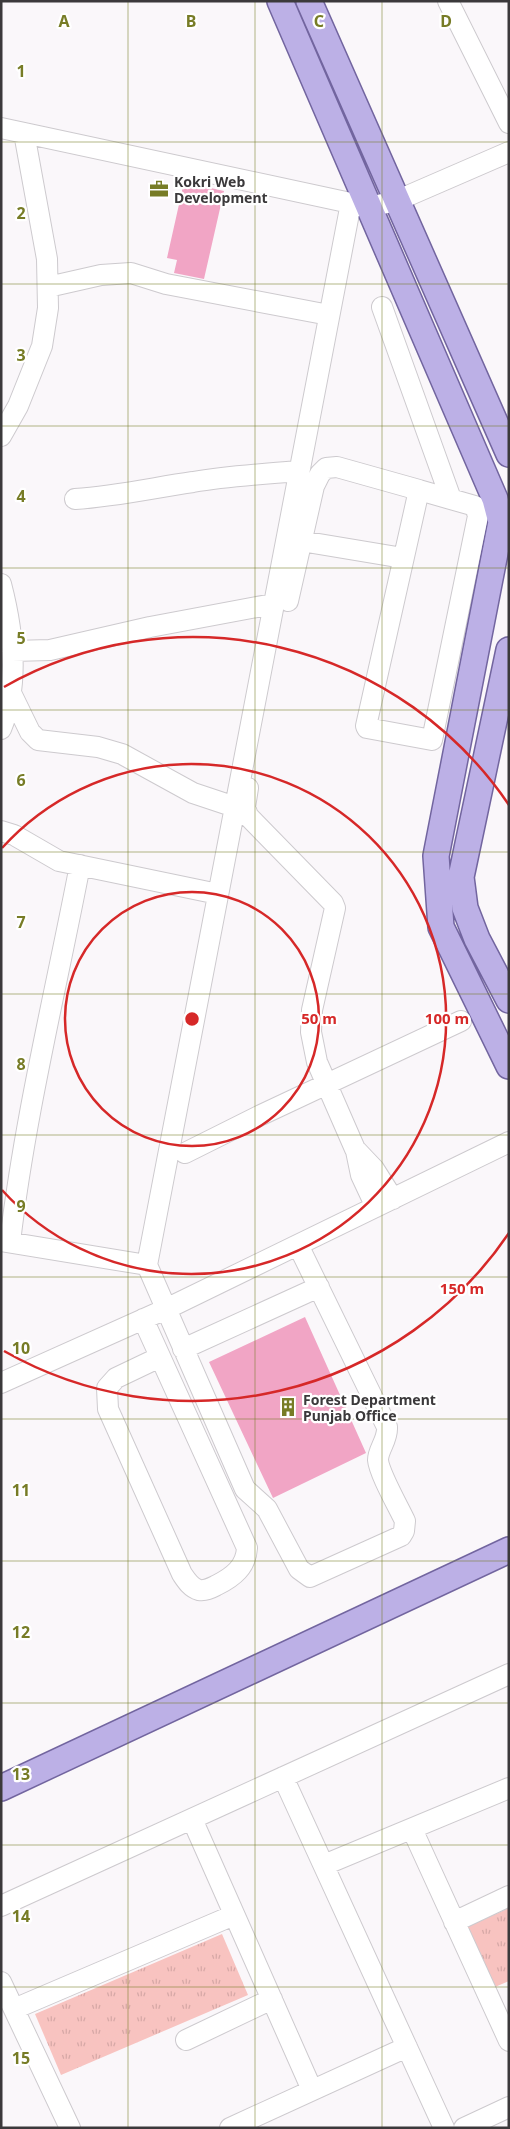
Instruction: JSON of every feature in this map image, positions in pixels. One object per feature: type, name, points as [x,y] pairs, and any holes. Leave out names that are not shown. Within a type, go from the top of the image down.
[{"type":"main road","points":[[280,1],[338,132],[360,205],[495,499],[501,522],[436,856],[441,927],[509,1066]]},
{"type":"main road","points":[[309,1],[509,454]]},
{"type":"main road","points":[[509,650],[462,877],[465,908],[509,1000]]},
{"type":"main road","points":[[1,1788],[509,1550]]},
{"type":"street","points":[[448,1],[509,123]]},
{"type":"street","points":[[1,128],[360,205],[396,201],[509,152]]},
{"type":"street","points":[[1,436],[18,406],[42,346],[48,308],[47,259],[24,133]]},
{"type":"street","points":[[298,1244],[387,1427],[386,1440],[380,1453],[379,1465],[405,1521],[401,1536],[310,1577],[304,1574],[280,1536],[270,1513],[245,1489],[147,1265],[329,315],[360,205]]},
{"type":"street","points":[[48,287],[101,275],[131,273],[166,284],[329,315]]},
{"type":"street","points":[[382,307],[451,499]]},
{"type":"street","points":[[384,1203],[374,1169],[355,1149],[326,1086],[317,1062],[311,1032],[312,1010],[335,908],[333,903],[248,816],[245,807],[314,486],[320,474],[326,468],[337,467],[420,490],[476,506],[478,516],[433,738],[430,741],[366,727],[420,490]]},
{"type":"street","points":[[75,499],[115,496],[190,482],[242,475],[299,471]]},
{"type":"street","points":[[301,541],[403,558]]},
{"type":"street","points":[[1,584],[11,629],[12,651],[11,693],[7,714],[1,729]]},
{"type":"street","points":[[12,651],[50,650],[150,627],[274,604]]},
{"type":"street","points":[[11,693],[30,732],[38,740],[110,750],[122,754],[193,793],[235,807]]},
{"type":"street","points":[[1,831],[14,835],[60,861],[218,894]]},
{"type":"street","points":[[80,865],[39,1061],[5,1241],[147,1265]]},
{"type":"street","points":[[185,1153],[260,1115],[326,1086],[461,1021]]},
{"type":"street","points":[[1,1383],[166,1309],[509,1142]]},
{"type":"street","points":[[184,1349],[319,1287]]},
{"type":"street","points":[[143,1319],[247,1548],[247,1556],[242,1567],[231,1578],[207,1590],[198,1590],[189,1584],[182,1574],[108,1409],[107,1388],[116,1378],[160,1357]]},
{"type":"street","points":[[1,1906],[509,1674]]},
{"type":"street","points":[[283,1777],[444,2128]]},
{"type":"street","points":[[324,1866],[509,1788]]},
{"type":"street","points":[[192,1819],[312,2090]]},
{"type":"street","points":[[412,1830],[454,1922],[501,2005],[509,2041]]},
{"type":"street","points":[[454,1922],[509,1896]]},
{"type":"street","points":[[14,2009],[234,1915]]},
{"type":"street","points":[[1,1982],[70,2128]]},
{"type":"street","points":[[186,2040],[272,1999]]},
{"type":"street","points":[[230,2128],[407,2047]]},
{"type":"street","points":[[464,2128],[509,2107]]},
{"type":"green space","points":[[509,1908],[509,1981],[495,1987],[467,1927]]},
{"type":"green space","points":[[222,1934],[248,1995],[61,2075],[35,2014]]},
{"type":"building","points":[[184,182],[224,191],[204,279],[174,273],[177,260],[167,258]]},
{"type":"building","name":"Forest Department Punjab Office","points":[[305,1317],[366,1453],[273,1498],[209,1362]]},
{"type":"place","name":"Kokri Web Development","points":[[159,189]]},
{"type":"place","name":"Forest Department Punjab Office","points":[[288,1407]]}]
